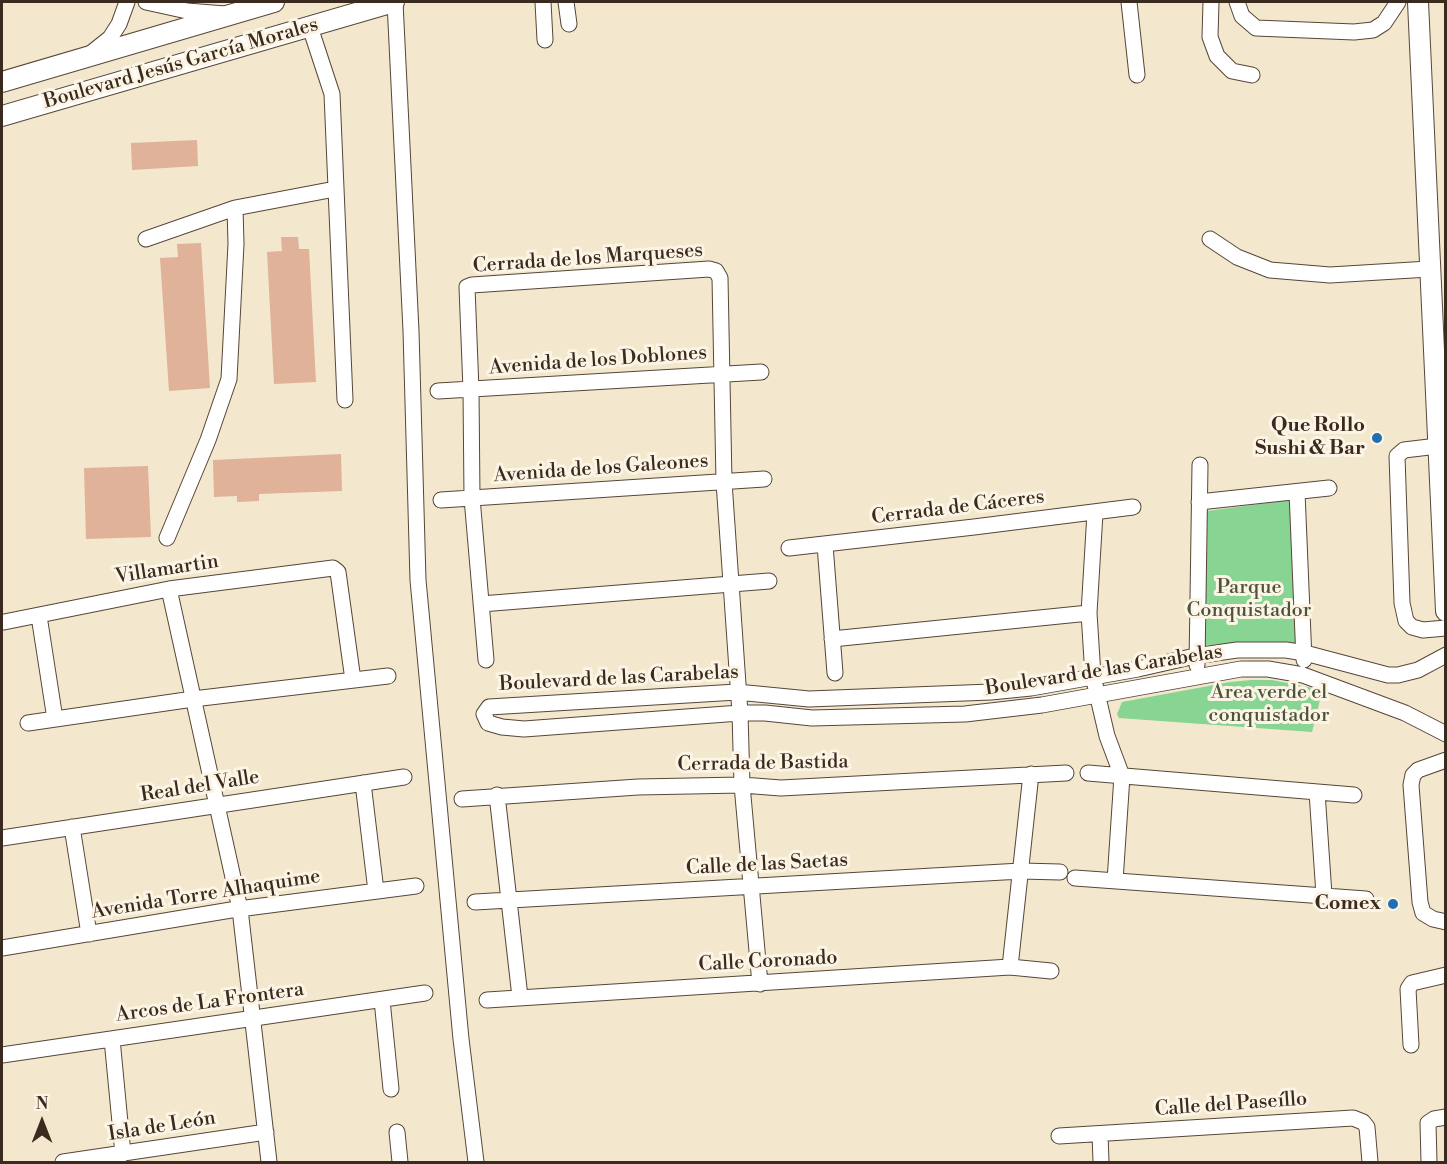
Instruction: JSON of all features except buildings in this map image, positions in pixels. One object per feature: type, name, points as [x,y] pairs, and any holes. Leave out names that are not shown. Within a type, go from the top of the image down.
[{"type":"main road","name":"Boulevard Jesús García Morales","points":[[2,82],[269,2]]},
{"type":"main road","name":"Boulevard Jesús García Morales","points":[[2,116],[394,2]]},
{"type":"main road","points":[[1418,2],[1430,269],[1442,445],[1446,611]]},
{"type":"street","points":[[87,57],[110,38],[119,24],[127,2]]},
{"type":"street","points":[[146,2],[187,11],[231,14]]},
{"type":"street","points":[[394,2],[411,331],[418,580],[461,1039],[476,1162]]},
{"type":"street","points":[[545,40],[543,3],[559,2]]},
{"type":"street","points":[[566,2],[569,24]]},
{"type":"street","points":[[1129,2],[1137,75]]},
{"type":"street","points":[[1211,2],[1210,37],[1217,56],[1232,71],[1252,75]]},
{"type":"street","points":[[1237,2],[1242,16],[1256,28],[1354,32],[1372,30],[1384,23],[1398,2]]},
{"type":"street","points":[[310,27],[332,94],[345,400]]},
{"type":"street","points":[[146,239],[235,208],[335,189]]},
{"type":"street","points":[[167,538],[208,440],[229,379],[236,244],[235,208]]},
{"type":"street","points":[[1210,239],[1237,257],[1270,270],[1330,275],[1430,269]]},
{"type":"street","name":"Cerrada de los Marqueses","points":[[486,660],[472,498],[471,390],[466,287],[709,269],[716,271],[720,278],[724,482],[740,713],[742,785],[760,984]]},
{"type":"street","name":"Avenida de los Doblones","points":[[438,391],[761,372]]},
{"type":"street","points":[[1442,445],[1404,450],[1397,456],[1402,603],[1406,621],[1412,627],[1423,630],[1446,628]]},
{"type":"street","points":[[1198,677],[1195,656],[1200,465]]},
{"type":"street","name":"Avenida de los Galeones","points":[[441,500],[764,479]]},
{"type":"street","points":[[1199,502],[1329,488]]},
{"type":"street","points":[[1298,492],[1305,653],[1303,675]]},
{"type":"street","name":"Cerrada de Cáceres","points":[[789,548],[1132,507]]},
{"type":"street","points":[[1095,513],[1089,613],[1093,676],[1107,736],[1122,776],[1115,881],[1366,898]]},
{"type":"street","points":[[825,545],[835,674]]},
{"type":"street","name":"Villamartin","points":[[4,621],[169,589],[333,568],[338,572],[353,680]]},
{"type":"street","points":[[482,604],[730,582],[769,581]]},
{"type":"street","points":[[169,589],[240,909],[269,1162]]},
{"type":"street","points":[[832,639],[1089,613]]},
{"type":"street","points":[[39,616],[55,719]]},
{"type":"street","name":"Boulevard de las Carabelas","points":[[1446,655],[1418,670],[1388,675],[1305,653],[1286,650],[1237,650],[1031,688],[991,692],[809,699],[737,692],[489,707],[484,714],[488,723],[524,729],[740,713],[812,718],[965,714],[1012,709],[1241,669],[1268,669],[1303,675],[1405,713],[1446,734]]},
{"type":"street","points":[[28,723],[193,699],[388,676]]},
{"type":"street","points":[[1446,760],[1418,770],[1413,775],[1411,785],[1420,902],[1423,913],[1433,919],[1446,922]]},
{"type":"street","name":"Cerrada de Bastida","points":[[462,799],[638,787],[742,785],[781,788],[1066,773]]},
{"type":"street","points":[[1088,773],[1354,795]]},
{"type":"street","points":[[1010,968],[1031,774]]},
{"type":"street","name":"Real del Valle","points":[[2,838],[404,777]]},
{"type":"street","points":[[363,783],[376,891]]},
{"type":"street","points":[[1317,792],[1324,896]]},
{"type":"street","points":[[497,795],[520,997]]},
{"type":"street","points":[[72,827],[89,934]]},
{"type":"street","name":"Calle de las Saetas","points":[[475,902],[1020,871],[1115,881]]},
{"type":"street","name":"Avenida Torre Alhaquime","points":[[2,948],[240,909],[416,886]]},
{"type":"street","name":"Calle Coronado","points":[[487,1000],[1010,968],[1051,971]]},
{"type":"street","points":[[1411,1046],[1408,989],[1412,982],[1446,975]]},
{"type":"street","name":"Arcos de La Frontera","points":[[2,1055],[425,993]]},
{"type":"street","points":[[382,1000],[391,1089]]},
{"type":"street","points":[[112,1039],[123,1154]]},
{"type":"street","name":"Calle del Paseíllo","points":[[1059,1136],[1353,1118],[1363,1122],[1367,1127],[1370,1162]]},
{"type":"street","points":[[1429,1162],[1428,1124],[1434,1119],[1446,1118]]},
{"type":"street","name":"Isla de León","points":[[63,1162],[267,1132]]},
{"type":"street","points":[[397,1132],[400,1162]]},
{"type":"street","points":[[1100,1134],[1101,1162]]},
{"type":"green space","name":"Parque Conquistador","points":[[1290,500],[1296,643],[1203,645],[1207,511]]},
{"type":"green space","name":"Area verde el conquistador","points":[[1251,680],[1272,680],[1322,692],[1312,732],[1119,718],[1117,714],[1122,702]]},
{"type":"place","name":"Que Rollo Sushi & Bar","points":[[1377,438]]},
{"type":"place","name":"Comex","points":[[1393,904]]}]
